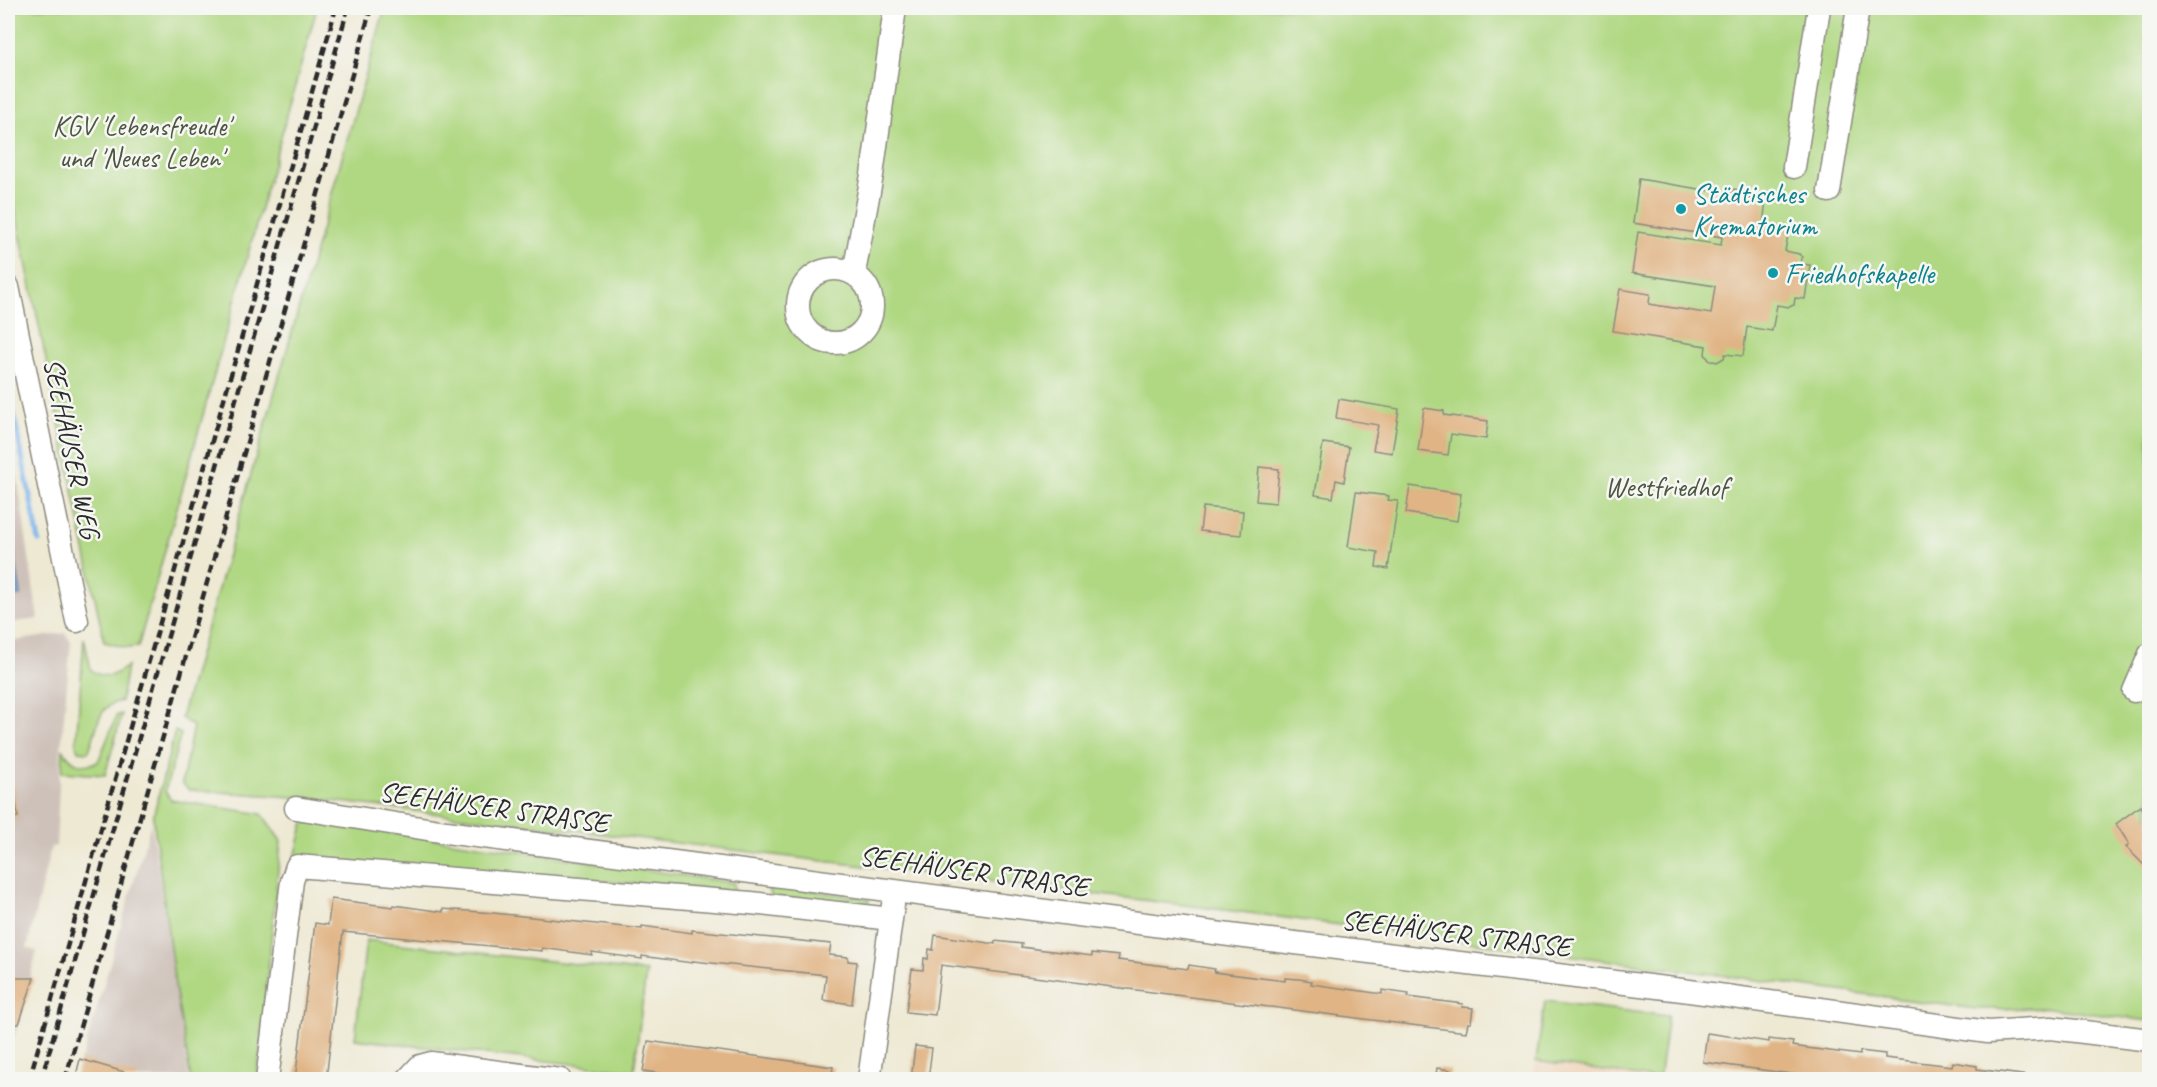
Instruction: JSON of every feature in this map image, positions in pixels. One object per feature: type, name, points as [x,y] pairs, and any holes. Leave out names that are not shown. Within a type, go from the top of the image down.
[{"type":"street","points":[[854,273],[872,175],[895,8]]},
{"type":"street","points":[[1794,167],[1819,8]]},
{"type":"street","points":[[1829,191],[1858,8]]},
{"type":"street","name":"SEEHÄUSER WEG","points":[[8,287],[77,621]]},
{"type":"street","points":[[2134,691],[2150,654]]},
{"type":"street","name":"SEEHÄUSER STRASSE","points":[[296,808],[446,832],[1671,989],[1988,1032],[2051,1029],[2150,1040]]},
{"type":"street","name":"SEEHÄUSER STRASSE","points":[[267,1080],[292,881],[297,866],[751,903],[891,919]]},
{"type":"street","points":[[751,903],[756,872]]},
{"type":"street","points":[[868,1080],[895,891]]},
{"type":"street","points":[[407,1080],[420,1066],[431,1063],[560,1080]]},
{"type":"shaded area","points":[[8,414],[38,619],[8,623]]},
{"type":"shaded area","points":[[65,633],[71,642],[61,748],[56,846],[51,847],[27,948],[37,951],[8,1061],[8,642]]},
{"type":"shaded area","points":[[151,823],[189,1079],[76,1079]]},
{"type":"shaded area","points":[[1536,1061],[1659,1079],[1533,1080]]},
{"type":"green space","name":"KGV 'Lebensfreude' und 'Neues Leben'","points":[[8,8],[317,8],[138,647],[127,648],[104,642],[8,175]]},
{"type":"green space","name":"Westfriedhof","points":[[385,8],[2149,8],[2149,1021],[2048,1008],[1976,1009],[1249,913],[308,798],[189,790],[182,783],[193,726],[181,718]]},
{"type":"green space","points":[[84,638],[91,670],[110,676],[127,666],[121,701],[106,708],[98,720],[88,752],[78,751],[76,745]]},
{"type":"green space","points":[[122,714],[105,775],[62,772],[63,750],[70,759],[78,764],[98,762],[117,715]]},
{"type":"green space","points":[[175,731],[181,734],[165,791],[171,800],[262,814],[281,841],[257,1079],[191,1079],[176,993],[153,817]]},
{"type":"green space","points":[[316,821],[734,883],[734,891],[298,859],[296,854],[303,825],[306,822]]},
{"type":"green space","points":[[774,885],[869,899],[869,908],[772,897],[768,889]]},
{"type":"green space","points":[[366,940],[646,972],[634,1071],[355,1039]]},
{"type":"green space","points":[[1545,1001],[1668,1016],[1659,1079],[1536,1061]]},
{"type":"water","points":[[8,515],[21,595],[8,598]]},
{"type":"building","points":[[1639,179],[1729,194],[1734,189],[1745,191],[1747,198],[1766,200],[1763,225],[1789,229],[1785,251],[1799,254],[1802,257],[1801,264],[1810,265],[1805,299],[1795,298],[1794,305],[1789,307],[1777,305],[1772,331],[1747,327],[1743,356],[1725,354],[1724,358],[1717,362],[1709,360],[1705,354],[1706,346],[1613,331],[1620,289],[1650,294],[1649,304],[1711,314],[1715,286],[1632,273],[1638,232],[1721,245],[1722,237],[1633,223]]},
{"type":"building","points":[[1339,399],[1399,409],[1392,453],[1373,450],[1378,425],[1336,418]]},
{"type":"building","points":[[1424,408],[1444,411],[1444,415],[1488,421],[1486,439],[1451,434],[1448,455],[1418,451]]},
{"type":"building","points":[[1323,443],[1349,447],[1344,482],[1336,480],[1333,498],[1315,495]]},
{"type":"building","points":[[1259,467],[1279,469],[1276,503],[1256,501]]},
{"type":"building","points":[[1410,486],[1461,494],[1457,521],[1406,513]]},
{"type":"building","points":[[1356,492],[1389,496],[1388,500],[1398,501],[1388,569],[1376,567],[1378,552],[1348,547]]},
{"type":"building","points":[[1203,507],[1243,511],[1241,535],[1200,531]]},
{"type":"building","points":[[8,749],[18,817],[8,819]]},
{"type":"building","points":[[2140,806],[2150,818],[2150,871],[2126,847],[2129,844],[2116,824]]},
{"type":"building","points":[[331,899],[443,912],[443,909],[493,913],[642,929],[642,926],[692,933],[692,930],[831,944],[829,955],[848,957],[848,961],[857,962],[852,1004],[823,1000],[826,975],[693,961],[692,963],[642,956],[642,959],[542,948],[542,951],[343,932],[326,1080],[295,1080],[315,923],[328,925]]},
{"type":"building","points":[[935,935],[995,944],[995,941],[1022,944],[1021,947],[1092,956],[1092,953],[1119,956],[1118,960],[1188,969],[1189,965],[1215,969],[1214,972],[1285,981],[1285,978],[1299,979],[1312,981],[1311,984],[1382,994],[1382,990],[1409,994],[1408,997],[1463,1004],[1462,1007],[1473,1008],[1471,1023],[1468,1023],[1466,1032],[941,965],[935,1015],[906,1012],[912,969],[923,970],[924,958],[928,959],[929,949],[933,950]]},
{"type":"building","points":[[8,978],[34,978],[19,1024],[8,1024]]},
{"type":"building","points":[[1707,1033],[1769,1042],[1769,1039],[1793,1042],[1792,1046],[1860,1055],[1860,1051],[1885,1054],[1885,1058],[1952,1066],[1953,1062],[1977,1066],[1977,1069],[2037,1077],[2037,1080],[1837,1080],[1703,1062]]},
{"type":"building","points":[[648,1041],[833,1067],[831,1080],[707,1080],[643,1071]]},
{"type":"building","points":[[915,1046],[932,1048],[928,1080],[911,1080]]},
{"type":"building","points":[[80,1059],[138,1076],[137,1080],[75,1080]]},
{"type":"building","points":[[1437,1068],[1450,1070],[1449,1080],[1435,1080]]},
{"type":"waterway","points":[[8,386],[39,541]]},
{"type":"railway","points":[[29,1080],[336,8]]},
{"type":"railway","points":[[41,1080],[348,8]]},
{"type":"railway","points":[[65,1080],[371,8]]},
{"type":"place","name":"Städtisches Krematorium","points":[[1681,209]]},
{"type":"place","name":"Friedhofskapelle","points":[[1773,273]]}]
